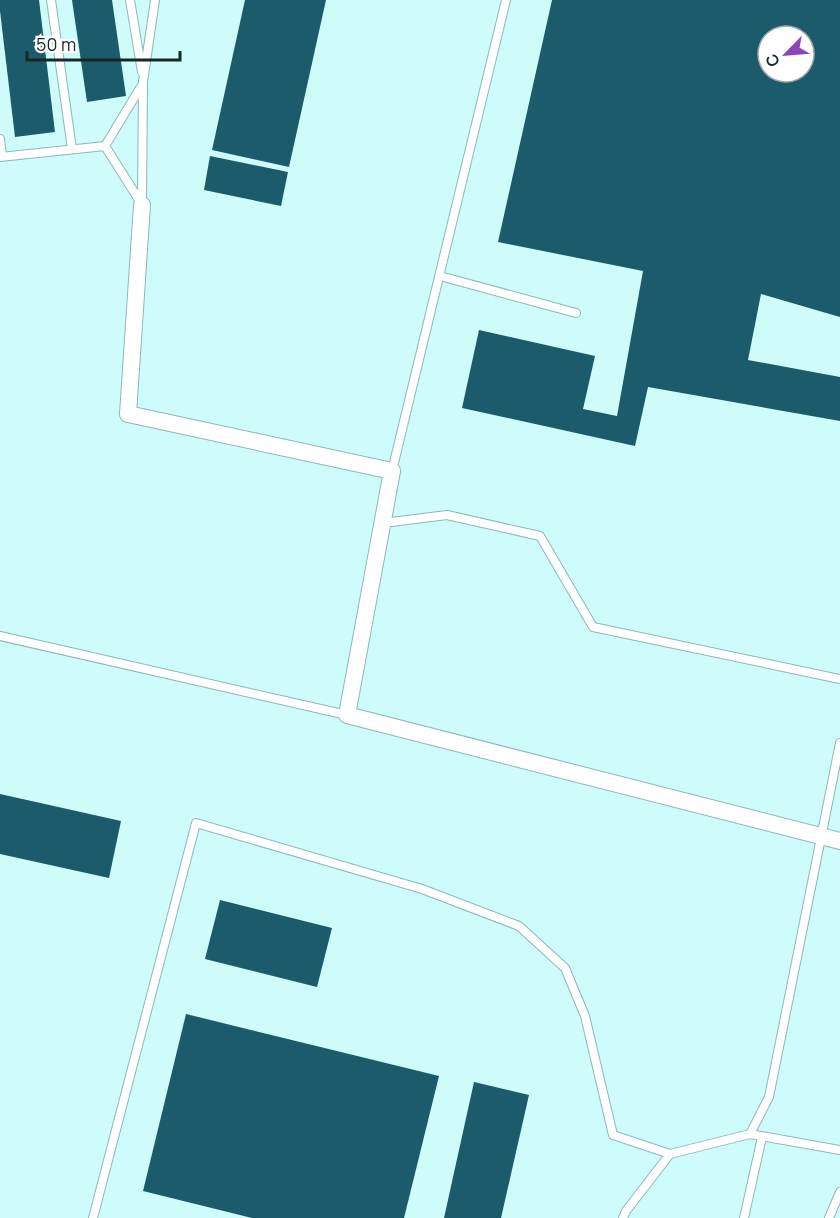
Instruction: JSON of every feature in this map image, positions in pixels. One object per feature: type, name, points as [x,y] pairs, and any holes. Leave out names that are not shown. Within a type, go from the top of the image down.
[{"type":"street","points":[[142,205],[128,414],[392,471],[347,715],[840,841]]},
{"type":"lane","points":[[51,0],[72,149]]},
{"type":"lane","points":[[105,146],[143,82],[130,0]]},
{"type":"lane","points":[[142,205],[143,82],[155,0]]},
{"type":"lane","points":[[392,471],[506,0]]},
{"type":"lane","points":[[0,139],[1,156],[105,146]]},
{"type":"lane","points":[[105,146],[142,205]]},
{"type":"lane","points":[[440,276],[576,313]]},
{"type":"lane","points":[[383,523],[447,515],[540,536],[593,627],[840,679]]},
{"type":"lane","points":[[0,636],[347,715]]},
{"type":"lane","points":[[750,1134],[769,1096],[840,743]]},
{"type":"lane","points":[[93,1218],[196,824],[422,889],[519,926],[565,968],[585,1016],[613,1136],[670,1154],[750,1134],[840,1150]]},
{"type":"lane","points":[[744,1218],[762,1137]]},
{"type":"lane","points":[[623,1218],[626,1210],[670,1154]]},
{"type":"lane","points":[[829,1218],[840,1191]]},
{"type":"building","points":[[0,0],[39,0],[55,132],[15,137]]},
{"type":"building","points":[[72,0],[112,0],[126,96],[87,102]]},
{"type":"building","points":[[245,0],[326,0],[289,167],[212,150]]},
{"type":"building","points":[[552,0],[840,0],[840,317],[761,294],[748,360],[840,377],[840,421],[648,387],[635,446],[462,408],[479,330],[595,356],[583,409],[617,416],[643,271],[498,242]]},
{"type":"building","points":[[210,156],[288,172],[281,206],[204,190]]},
{"type":"building","points":[[0,794],[121,821],[109,878],[0,854]]},
{"type":"building","points":[[220,900],[332,928],[317,987],[205,959]]},
{"type":"building","points":[[186,1014],[439,1076],[404,1218],[252,1218],[143,1191]]},
{"type":"building","points":[[474,1082],[529,1095],[501,1218],[444,1218]]}]
